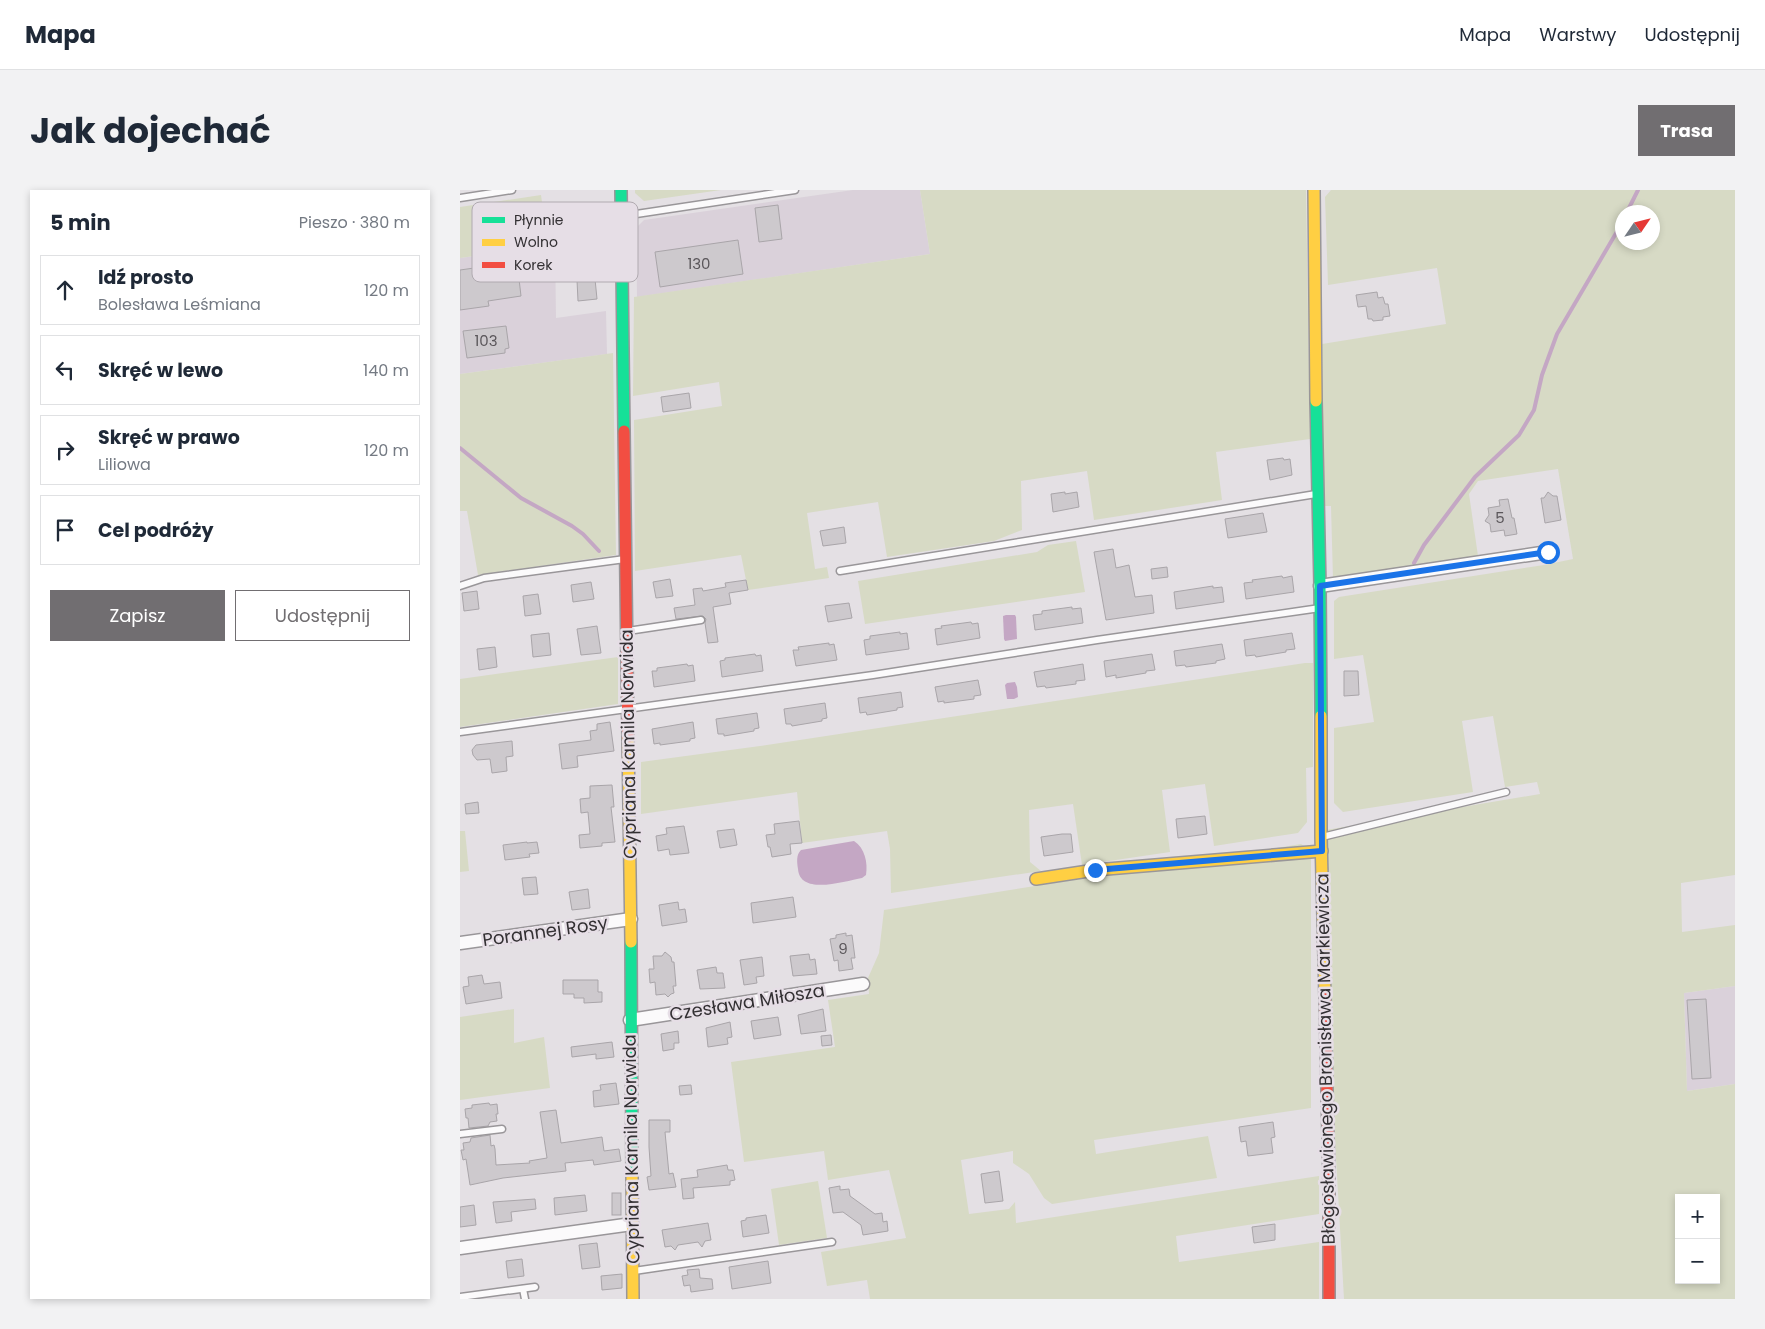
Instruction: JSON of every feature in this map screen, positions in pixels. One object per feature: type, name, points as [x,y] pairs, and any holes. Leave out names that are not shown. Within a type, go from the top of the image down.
[{"type":"street","name":"Błogosławionego Bronisława Markiewicza","points":[[1314,190],[1317,494],[1320,586],[1321,837],[1329,1184],[1329,1299]]},
{"type":"street","name":"Cypriana Kamila Norwida","points":[[622,282],[626,709],[631,919],[630,1020],[633,1299]]},
{"type":"street","points":[[1320,586],[1548,552]]},
{"type":"street","points":[[1036,878],[1095,870],[1322,851]]},
{"type":"street","name":"Porannej Rosy","points":[[460,943],[631,919]]},
{"type":"street","name":"Czesława Miłosza","points":[[630,1020],[863,984]]},
{"type":"street","points":[[460,1248],[632,1224]]},
{"type":"lane","points":[[460,198],[512,190]]},
{"type":"lane","points":[[638,213],[796,190]]},
{"type":"lane","points":[[840,571],[1317,494]]},
{"type":"lane","points":[[460,586],[484,578],[626,558]]},
{"type":"lane","points":[[460,732],[873,675],[1096,640],[1320,608]]},
{"type":"lane","points":[[626,632],[701,620]]},
{"type":"lane","points":[[1321,837],[1506,792]]},
{"type":"lane","points":[[460,1134],[502,1129]]},
{"type":"lane","points":[[633,1272],[832,1242]]},
{"type":"lane","points":[[460,1297],[535,1287]]},
{"type":"lane","points":[[523,1288],[525,1299]]},
{"type":"shaded area","points":[[853,190],[920,190],[930,254],[637,297],[638,226],[644,220]]},
{"type":"shaded area","points":[[472,256],[472,282],[556,282],[556,318],[606,311],[607,354],[460,374],[460,258]]},
{"type":"shaded area","points":[[1015,615],[1016,617],[1017,639],[1005,641],[1004,639],[1003,616]]},
{"type":"shaded area","points":[[1015,682],[1018,697],[1007,699],[1005,685]]},
{"type":"shaded area","points":[[854,841],[861,848],[866,861],[866,875],[862,878],[835,884],[815,885],[806,882],[801,877],[797,861],[801,850]]},
{"type":"shaded area","points":[[1735,986],[1735,1084],[1687,1091],[1684,993]]},
{"type":"green space","points":[[635,190],[721,190],[644,201],[635,193]]},
{"type":"green space","points":[[920,190],[1306,190],[1310,439],[1216,452],[1222,500],[1094,520],[1087,471],[1021,481],[1022,530],[994,541],[887,557],[878,502],[807,513],[815,569],[827,567],[829,578],[748,590],[741,555],[635,571],[634,420],[722,406],[719,382],[633,396],[634,297],[930,254]]},
{"type":"green space","points":[[1331,190],[1735,190],[1735,875],[1681,883],[1682,932],[1735,925],[1735,986],[1684,993],[1687,1091],[1735,1084],[1735,1299],[1344,1299],[1335,1140],[1326,830],[1540,794],[1537,782],[1505,787],[1493,716],[1462,721],[1473,792],[1343,812],[1334,803],[1334,728],[1374,722],[1363,655],[1334,659],[1334,601],[1339,597],[1573,559],[1558,469],[1478,481],[1469,494],[1478,556],[1333,579],[1331,506],[1324,506],[1322,344],[1446,324],[1437,268],[1328,285],[1325,197]]},
{"type":"green space","points":[[541,195],[542,202],[494,202]]},
{"type":"green space","points":[[472,205],[472,256],[460,258],[460,207]]},
{"type":"green space","points":[[613,353],[616,555],[478,575],[467,511],[460,511],[460,374]]},
{"type":"green space","points":[[1076,541],[1085,592],[865,624],[858,581],[1037,552],[1048,545]]},
{"type":"green space","points":[[618,657],[618,704],[460,727],[460,679]]},
{"type":"green space","points":[[1313,663],[1313,767],[1306,768],[1307,822],[1298,833],[1214,846],[1205,784],[1162,790],[1170,852],[1082,865],[1073,804],[1029,810],[1030,862],[1041,871],[891,893],[890,849],[887,831],[802,843],[797,792],[641,814],[641,762],[760,746]]},
{"type":"green space","points":[[460,831],[465,831],[469,871],[460,872]]},
{"type":"green space","points":[[1301,844],[1311,850],[1311,1108],[1094,1140],[1096,1154],[1208,1136],[1217,1178],[1052,1204],[1044,1198],[1029,1174],[1013,1163],[1013,1151],[961,1160],[969,1214],[1009,1209],[1015,1202],[1016,1223],[1319,1176],[1319,1214],[1176,1236],[1179,1262],[1319,1242],[1319,1299],[870,1299],[867,1280],[827,1286],[821,1252],[906,1238],[889,1170],[828,1180],[824,1151],[744,1162],[731,1062],[835,1047],[828,1000],[869,994],[868,978],[879,953],[884,910]]},
{"type":"green space","points":[[514,1009],[514,1043],[544,1037],[550,1088],[460,1100],[460,1017]]},
{"type":"green space","points":[[818,1181],[827,1238],[779,1245],[771,1189]]},
{"type":"building","points":[[778,205],[782,239],[759,242],[755,208]]},
{"type":"building","points":[[738,240],[743,274],[660,287],[655,252]]},
{"type":"building","points":[[472,268],[472,282],[519,282],[521,296],[488,301],[489,306],[460,310],[460,270]]},
{"type":"building","points":[[577,282],[595,282],[597,299],[578,301]]},
{"type":"building","points":[[1377,292],[1378,298],[1383,297],[1385,304],[1388,304],[1390,316],[1383,317],[1383,320],[1373,321],[1368,319],[1366,306],[1358,307],[1356,295]]},
{"type":"building","points":[[506,326],[509,348],[505,349],[505,353],[467,358],[463,331]]},
{"type":"building","points":[[689,393],[691,408],[663,412],[661,397]]},
{"type":"building","points":[[1283,458],[1284,460],[1290,459],[1292,475],[1270,480],[1267,460]]},
{"type":"building","points":[[1065,492],[1065,494],[1077,492],[1079,507],[1053,512],[1051,494]]},
{"type":"building","points":[[1548,492],[1553,496],[1557,496],[1561,520],[1545,523],[1541,498],[1544,498]]},
{"type":"building","points":[[1508,499],[1517,534],[1505,536],[1504,530],[1491,532],[1490,524],[1485,521],[1489,515],[1488,508],[1500,506],[1499,500]]},
{"type":"building","points":[[1263,513],[1267,532],[1228,538],[1225,519]]},
{"type":"building","points":[[844,527],[846,543],[823,546],[820,531]]},
{"type":"building","points":[[1113,549],[1116,568],[1129,565],[1135,597],[1152,595],[1154,613],[1106,620],[1094,552]]},
{"type":"building","points":[[1167,567],[1168,577],[1152,579],[1151,569]]},
{"type":"building","points":[[1282,576],[1283,578],[1292,576],[1294,592],[1246,599],[1244,583],[1253,582],[1252,580]]},
{"type":"building","points":[[670,579],[673,596],[656,598],[653,582]]},
{"type":"building","points":[[746,580],[748,590],[729,593],[731,604],[713,607],[718,642],[708,643],[706,619],[703,616],[676,619],[674,608],[695,605],[693,589],[702,588],[703,591],[726,587],[725,583]]},
{"type":"building","points":[[591,582],[594,599],[573,602],[571,585]]},
{"type":"building","points":[[1213,586],[1213,588],[1222,587],[1224,602],[1176,609],[1174,592]]},
{"type":"building","points":[[477,591],[479,609],[464,611],[462,593]]},
{"type":"building","points":[[538,594],[541,614],[525,616],[523,596]]},
{"type":"building","points":[[849,603],[852,618],[828,622],[825,606]]},
{"type":"building","points":[[1072,607],[1072,609],[1081,608],[1083,623],[1035,630],[1033,615],[1042,614],[1042,611]]},
{"type":"building","points":[[971,622],[972,624],[978,623],[980,638],[937,645],[935,629],[942,628],[941,626]]},
{"type":"building","points":[[597,626],[601,653],[581,655],[577,629]]},
{"type":"building","points":[[900,632],[900,634],[907,633],[909,649],[866,655],[864,640],[870,639],[870,636]]},
{"type":"building","points":[[549,633],[551,655],[533,657],[531,635]]},
{"type":"building","points":[[1292,633],[1295,649],[1256,657],[1255,655],[1246,656],[1244,640]]},
{"type":"building","points":[[829,643],[829,645],[834,644],[837,660],[796,666],[793,650],[799,650],[798,647]]},
{"type":"building","points":[[1222,644],[1225,659],[1216,661],[1216,663],[1186,667],[1185,665],[1176,666],[1174,651]]},
{"type":"building","points":[[495,647],[497,667],[479,670],[477,649]]},
{"type":"building","points":[[755,654],[756,656],[761,655],[763,671],[722,677],[720,661],[725,660],[725,658]]},
{"type":"building","points":[[1152,654],[1155,670],[1116,678],[1116,675],[1106,677],[1104,661]]},
{"type":"building","points":[[687,664],[688,666],[693,665],[695,681],[654,687],[652,671],[657,671],[657,668]]},
{"type":"building","points":[[1083,664],[1085,680],[1076,681],[1076,684],[1046,688],[1045,686],[1037,687],[1034,672]]},
{"type":"building","points":[[1344,671],[1358,671],[1359,695],[1344,696]]},
{"type":"building","points":[[978,680],[981,695],[974,696],[974,699],[938,702],[935,687]]},
{"type":"building","points":[[901,692],[903,707],[897,708],[897,710],[867,715],[866,712],[860,713],[858,698]]},
{"type":"building","points":[[825,703],[827,718],[822,719],[822,721],[792,726],[791,724],[786,724],[784,709]]},
{"type":"building","points":[[757,713],[759,728],[754,729],[754,731],[724,736],[724,734],[718,734],[716,719]]},
{"type":"building","points":[[610,722],[614,751],[577,756],[578,767],[562,769],[559,744],[591,740],[590,731],[597,730],[597,724]]},
{"type":"building","points":[[693,722],[695,738],[690,739],[690,741],[654,744],[652,729]]},
{"type":"building","points":[[512,741],[513,756],[506,757],[507,771],[492,773],[490,759],[477,760],[473,755],[472,750],[476,745]]},
{"type":"building","points":[[612,785],[614,807],[611,807],[615,842],[602,843],[602,846],[580,848],[579,835],[590,834],[588,812],[581,813],[580,799],[590,798],[590,786]]},
{"type":"building","points":[[478,802],[479,813],[466,814],[465,804]]},
{"type":"building","points":[[1205,816],[1207,834],[1178,838],[1176,819]]},
{"type":"building","points":[[799,821],[802,843],[790,844],[791,854],[772,857],[766,835],[775,834],[774,824]]},
{"type":"building","points":[[684,826],[689,853],[670,855],[669,849],[658,851],[656,836],[667,834],[666,828]]},
{"type":"building","points":[[734,829],[737,845],[720,848],[717,831]]},
{"type":"building","points":[[1071,834],[1073,852],[1044,856],[1041,837]]},
{"type":"building","points":[[537,842],[539,853],[529,854],[530,857],[505,860],[503,845]]},
{"type":"building","points":[[536,877],[538,894],[524,895],[522,878]]},
{"type":"building","points":[[588,889],[590,908],[572,910],[569,892]]},
{"type":"building","points":[[793,897],[796,917],[753,923],[751,903]]},
{"type":"building","points":[[678,902],[679,910],[685,909],[687,922],[662,926],[659,905]]},
{"type":"building","points":[[846,933],[846,936],[852,935],[855,958],[851,958],[853,969],[839,971],[838,960],[834,961],[830,939],[836,938],[836,935]]},
{"type":"building","points":[[665,952],[674,962],[676,986],[673,986],[674,993],[668,997],[665,994],[656,995],[655,982],[650,983],[649,969],[654,969],[653,956],[662,956]]},
{"type":"building","points":[[809,954],[810,960],[815,959],[817,974],[793,976],[790,956]]},
{"type":"building","points":[[762,957],[764,976],[756,977],[757,983],[744,985],[740,960]]},
{"type":"building","points":[[716,967],[717,973],[723,973],[725,988],[700,989],[697,970]]},
{"type":"building","points":[[482,975],[484,984],[500,982],[502,998],[466,1004],[463,987],[469,986],[468,977]]},
{"type":"building","points":[[563,980],[598,980],[598,992],[602,992],[602,1002],[584,1003],[584,998],[574,998],[574,994],[563,994]]},
{"type":"building","points":[[1706,999],[1711,1078],[1692,1079],[1687,1000]]},
{"type":"building","points":[[823,1009],[826,1031],[801,1034],[798,1015]]},
{"type":"building","points":[[778,1017],[781,1035],[754,1039],[751,1021]]},
{"type":"building","points":[[730,1022],[732,1037],[727,1038],[728,1044],[708,1047],[706,1028]]},
{"type":"building","points":[[678,1031],[679,1043],[674,1043],[674,1049],[663,1051],[661,1034]]},
{"type":"building","points":[[831,1035],[832,1045],[822,1046],[821,1036]]},
{"type":"building","points":[[612,1042],[614,1057],[596,1059],[596,1054],[572,1057],[571,1047]]},
{"type":"building","points":[[616,1083],[619,1104],[594,1107],[593,1091],[601,1090],[600,1085]]},
{"type":"building","points":[[691,1085],[692,1094],[680,1095],[679,1086]]},
{"type":"building","points":[[489,1103],[490,1105],[497,1104],[497,1121],[490,1122],[488,1126],[469,1128],[465,1109],[472,1108],[472,1105]]},
{"type":"building","points":[[556,1110],[561,1143],[602,1137],[604,1151],[619,1149],[621,1161],[594,1165],[593,1160],[565,1163],[566,1171],[503,1178],[470,1185],[466,1159],[463,1160],[461,1150],[464,1150],[463,1143],[470,1142],[471,1138],[490,1135],[491,1146],[494,1145],[495,1149],[496,1165],[530,1163],[529,1161],[547,1158],[540,1112]]},
{"type":"building","points":[[649,1120],[670,1120],[670,1132],[665,1132],[669,1174],[673,1173],[676,1187],[649,1190],[647,1177],[651,1176]]},
{"type":"building","points":[[1273,1122],[1275,1137],[1271,1138],[1273,1153],[1248,1156],[1246,1141],[1241,1142],[1239,1127]]},
{"type":"building","points":[[727,1165],[728,1170],[733,1170],[735,1180],[730,1181],[730,1185],[693,1188],[694,1198],[683,1199],[681,1179],[698,1177],[697,1170]]},
{"type":"building","points":[[999,1171],[1003,1201],[985,1203],[981,1174]]},
{"type":"building","points":[[840,1186],[840,1190],[849,1189],[850,1196],[875,1214],[882,1213],[883,1222],[887,1221],[888,1231],[863,1235],[861,1225],[843,1212],[833,1213],[829,1188]]},
{"type":"building","points":[[612,1193],[621,1193],[621,1215],[612,1215]]},
{"type":"building","points":[[585,1195],[587,1211],[555,1215],[554,1198]]},
{"type":"building","points":[[535,1199],[536,1209],[511,1212],[512,1221],[496,1223],[493,1202]]},
{"type":"building","points":[[474,1205],[476,1225],[460,1227],[460,1207]]},
{"type":"building","points":[[766,1215],[769,1233],[743,1237],[741,1221],[746,1220],[746,1218]]},
{"type":"building","points":[[708,1223],[711,1240],[705,1241],[702,1247],[698,1242],[678,1245],[675,1250],[671,1246],[665,1247],[662,1230]]},
{"type":"building","points":[[1275,1224],[1275,1240],[1254,1243],[1252,1227]]},
{"type":"building","points":[[597,1243],[600,1267],[582,1269],[579,1245]]},
{"type":"building","points":[[522,1259],[524,1276],[508,1278],[506,1261]]},
{"type":"building","points":[[768,1261],[771,1283],[732,1289],[729,1267]]},
{"type":"building","points":[[699,1269],[700,1278],[712,1279],[713,1289],[691,1292],[690,1285],[684,1286],[682,1276],[688,1275],[687,1270]]},
{"type":"building","points":[[622,1274],[622,1288],[602,1290],[601,1276]]},
{"type":"waterway","points":[[1630,205],[1638,190]]},
{"type":"waterway","points":[[1414,563],[1424,545],[1475,477],[1519,435],[1534,410],[1542,375],[1557,334],[1615,235]]},
{"type":"waterway","points":[[460,448],[521,498],[583,534],[599,551]]},
{"type":"traffic: fast","points":[[621,190],[621,202]]},
{"type":"traffic: fast","points":[[622,282],[624,431]]},
{"type":"traffic: fast","points":[[1316,401],[1321,716]]},
{"type":"traffic: fast","points":[[631,942],[632,1174]]},
{"type":"traffic: slow","points":[[1314,190],[1316,401]]},
{"type":"traffic: slow","points":[[1321,716],[1321,837],[1325,997]]},
{"type":"traffic: slow","points":[[628,737],[631,942]]},
{"type":"traffic: slow","points":[[1036,879],[1095,870],[1322,851]]},
{"type":"traffic: slow","points":[[632,1174],[633,1299]]},
{"type":"traffic: jam","points":[[624,431],[628,737]]},
{"type":"traffic: jam","points":[[1325,997],[1329,1184],[1329,1299]]},
{"type":"route","points":[[1095,870],[1322,851],[1320,586],[1548,552]]}]
